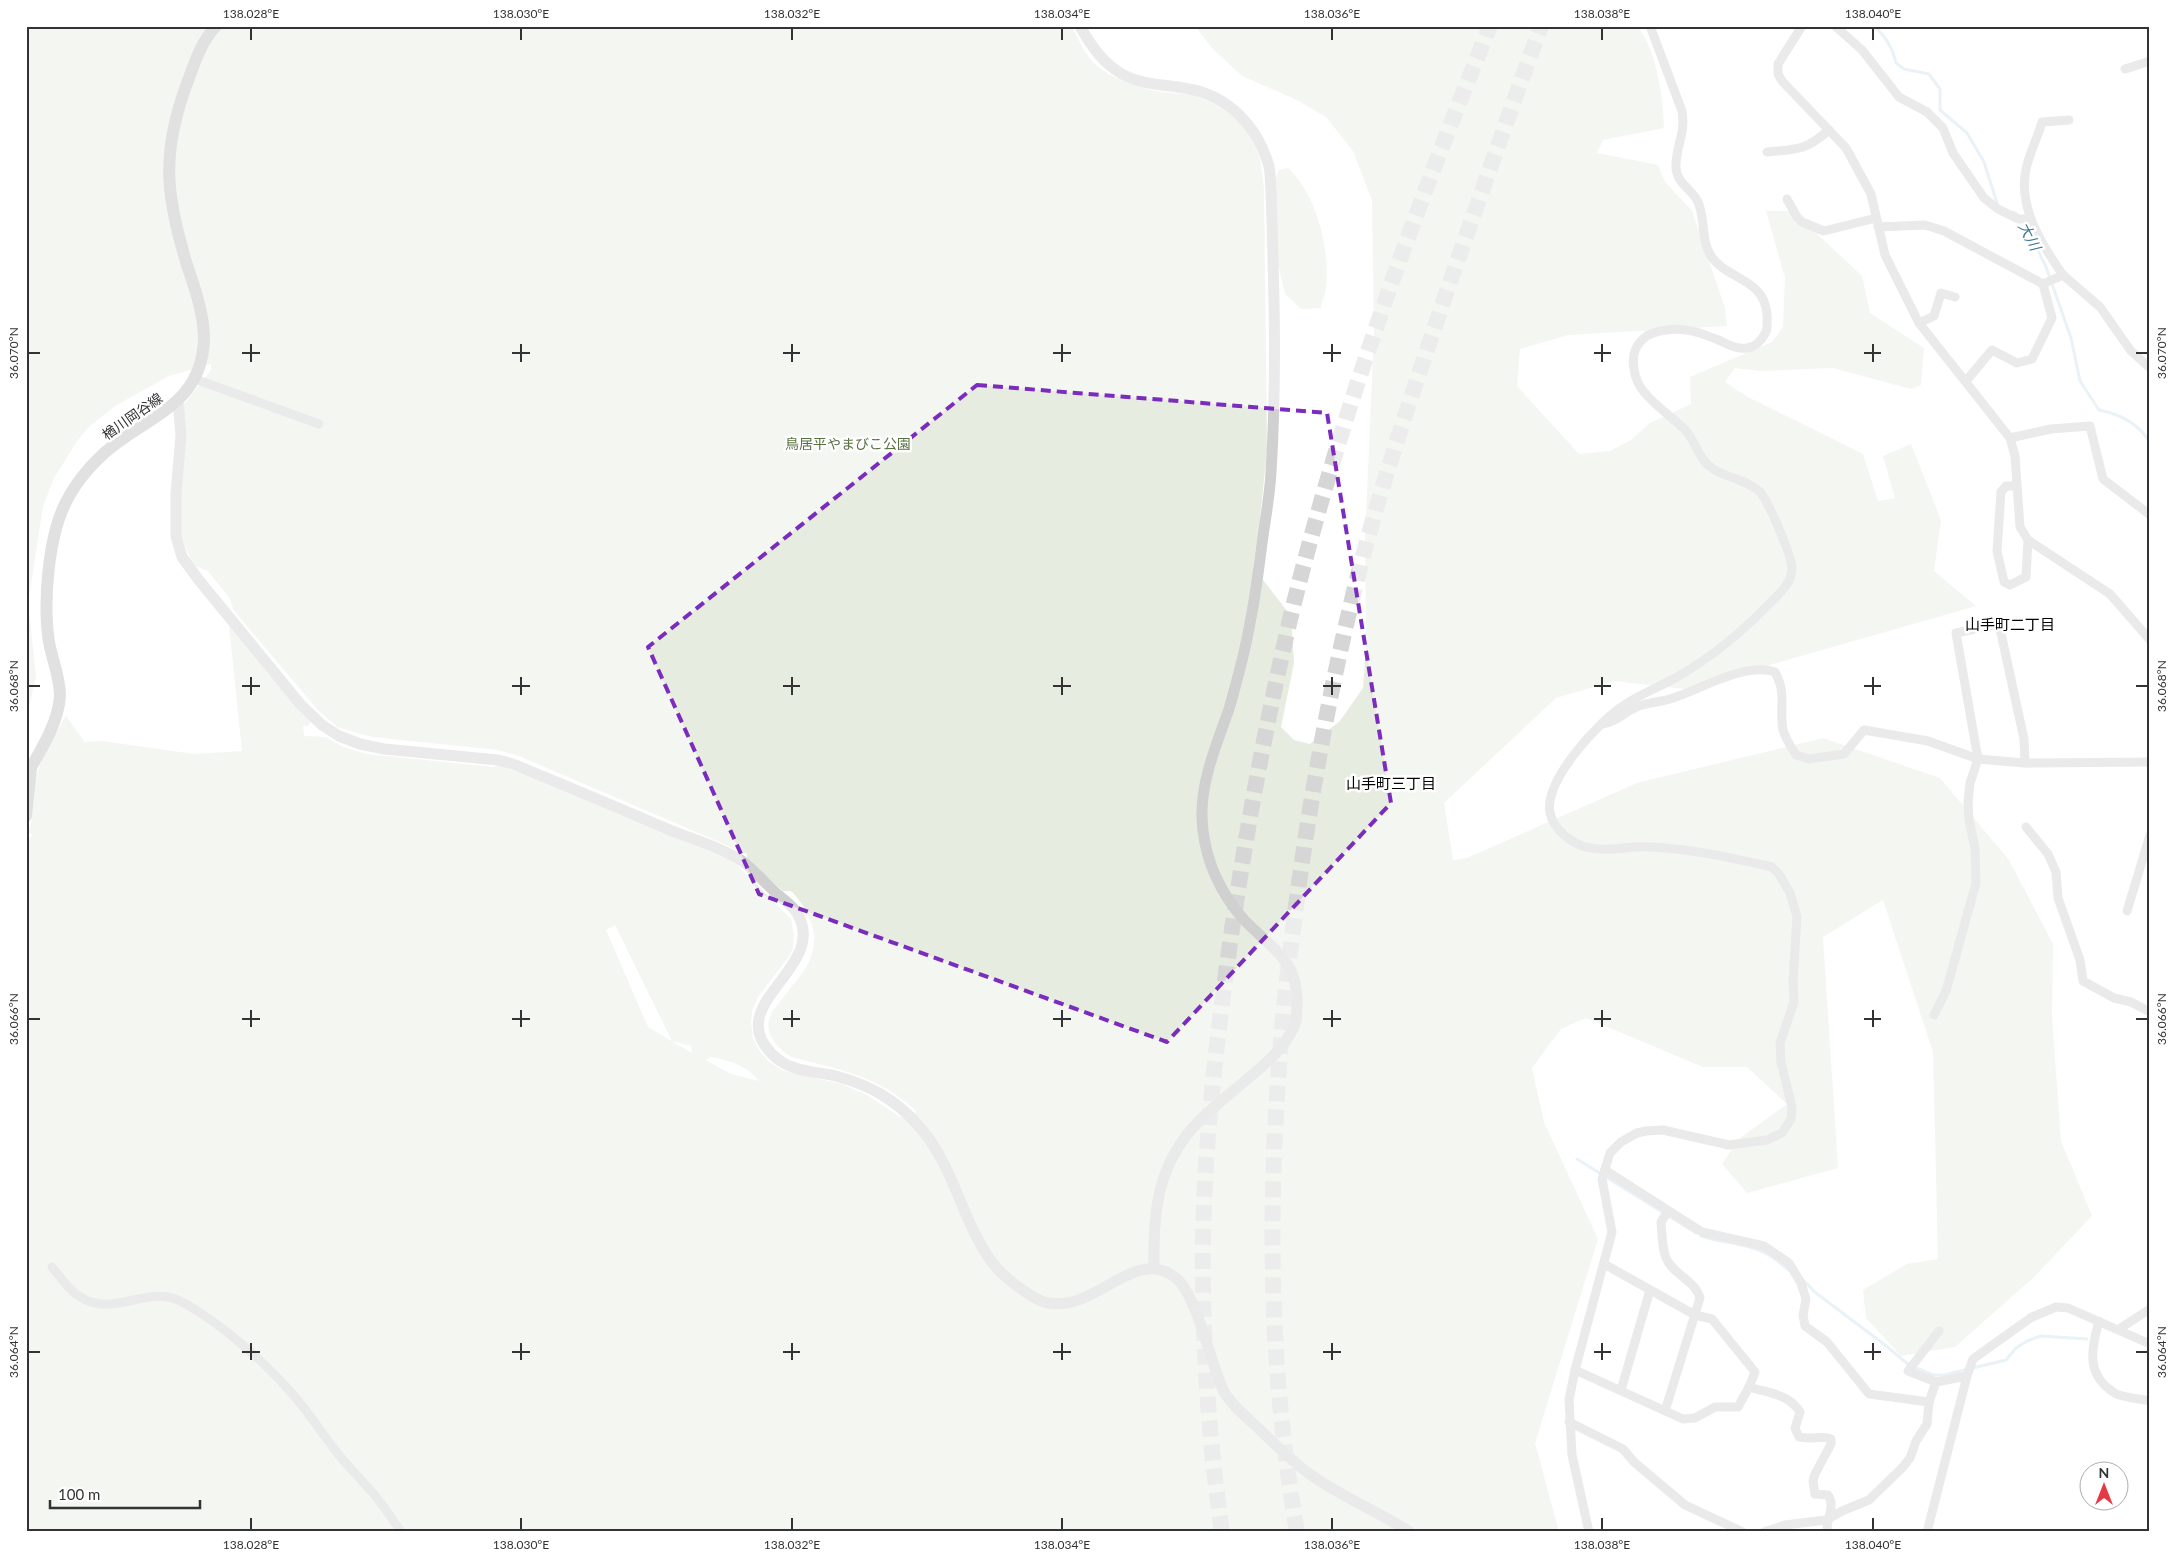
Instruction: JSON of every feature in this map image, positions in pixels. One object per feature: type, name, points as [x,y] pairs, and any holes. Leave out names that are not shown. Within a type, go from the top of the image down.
[{"type":"main road","name":"楢川岡谷線","points":[[26,816],[28,772],[52,726],[60,695],[48,640],[46,601],[56,527],[59,519],[66,502],[81,479],[100,457],[119,441],[178,402],[195,378],[201,360],[204,338],[201,309],[176,228],[170,198],[168,161],[171,135],[178,107],[201,46],[216,26]]},
{"type":"street","points":[[1080,26],[1099,56],[1123,74],[1138,81],[1158,86],[1189,89],[1205,93],[1236,111],[1249,125],[1259,141],[1269,165],[1271,190],[1275,406],[1271,476],[1250,624],[1232,699],[1206,781],[1202,818],[1208,855],[1215,877],[1224,894],[1237,912],[1277,950],[1290,969],[1298,989],[1296,1020],[1285,1042],[1268,1062],[1200,1120],[1176,1149],[1164,1174],[1157,1200],[1153,1230],[1154,1268]]},
{"type":"street","points":[[1589,1532],[1572,1455],[1569,1400],[1575,1370],[1612,1232],[1602,1180],[1610,1153],[1621,1142],[1637,1132],[1646,1130],[1663,1130],[1729,1145],[1767,1140],[1782,1133],[1790,1119],[1792,1106],[1780,1062],[1780,1043],[1793,1010],[1797,917],[1790,893],[1779,874],[1772,867],[1688,850],[1648,846],[1606,849],[1587,848],[1567,838],[1556,827],[1550,812],[1551,798],[1557,781],[1575,754],[1602,724],[1619,708],[1642,694],[1677,677],[1737,636],[1784,588],[1791,577],[1790,559],[1766,500],[1757,489],[1715,470],[1705,463],[1690,435],[1644,393],[1634,370],[1634,356],[1637,344],[1646,335],[1677,328],[1708,335],[1735,348],[1750,348],[1758,343],[1767,330],[1766,308],[1760,291],[1712,258],[1702,231],[1699,202],[1676,174],[1676,161],[1684,124],[1682,111],[1650,26]]},
{"type":"street","points":[[1802,26],[1778,64],[1778,74],[1782,82],[1846,148],[1864,177],[1871,194],[1885,255],[1919,323],[2010,438],[2015,456],[2020,526],[2028,540],[2110,594],[2150,640]]},
{"type":"street","points":[[1835,26],[1862,50],[1900,97],[1927,112],[1943,128],[1953,153],[1984,198],[1998,209],[2018,219],[2030,219]]},
{"type":"street","points":[[2125,69],[2150,61]]},
{"type":"street","points":[[2069,120],[2042,122],[2027,166],[2025,195],[2030,219],[2045,250],[2063,274],[2100,307],[2131,351],[2150,368]]},
{"type":"street","points":[[1767,152],[1800,148],[1814,143],[1829,130]]},
{"type":"street","points":[[1787,199],[1802,222],[1824,231],[1877,223],[1925,225],[1944,231],[2044,284],[2052,318],[2032,359],[2017,363],[1992,350],[1966,381]]},
{"type":"street","points":[[2044,284],[2063,274]]},
{"type":"street","points":[[1919,323],[1934,316],[1941,293],[1955,297]]},
{"type":"street","points":[[195,378],[319,424]]},
{"type":"street","points":[[178,402],[181,435],[176,492],[176,536],[182,557],[301,705],[322,725],[340,736],[360,744],[384,749],[498,760],[513,764],[740,860],[796,911],[803,927],[803,946],[796,962],[766,1000],[759,1015],[759,1031],[763,1043],[773,1056],[796,1069],[833,1076],[869,1087],[896,1103],[933,1144],[988,1256],[1010,1281],[1033,1297],[1048,1303],[1070,1303],[1092,1296],[1135,1271],[1154,1268],[1172,1275],[1182,1283],[1187,1291],[1225,1392],[1244,1415],[1294,1463],[1317,1479],[1410,1532]]},
{"type":"street","points":[[2010,438],[2051,429],[2090,426],[2103,479],[2150,515]]},
{"type":"street","points":[[2016,486],[2006,486],[2002,492],[1997,551],[2004,582],[2010,585],[2026,577],[2028,540]]},
{"type":"street","points":[[1934,1015],[1946,991],[1976,883],[1975,848],[1969,820],[1968,802],[1970,783],[1978,759],[1956,633],[1999,624],[2024,739],[2025,762]]},
{"type":"street","points":[[1602,724],[1612,722],[1638,706],[1672,698],[1728,675],[1768,670],[1775,672],[1782,683],[1783,729],[1787,742],[1796,755],[1809,759],[1844,754],[1864,730],[1928,741],[1978,759],[2025,762],[2150,762]]},
{"type":"street","points":[[2026,827],[2048,854],[2056,872],[2058,898],[2080,960],[2083,980],[2114,998],[2132,1002],[2150,1012]]},
{"type":"street","points":[[2127,911],[2150,835]]},
{"type":"street","points":[[1605,1170],[1702,1232],[1764,1246],[1789,1263],[1806,1299],[1803,1315],[1805,1326],[1827,1342],[1869,1394],[1929,1402]]},
{"type":"street","points":[[1665,1411],[1700,1298],[1698,1289],[1670,1264],[1666,1257],[1661,1222],[1668,1211]]},
{"type":"street","points":[[1575,1370],[1683,1419],[1695,1418],[1715,1408],[1738,1407],[1755,1372],[1712,1319],[1695,1315],[1604,1264]]},
{"type":"street","points":[[52,1266],[70,1288],[84,1299],[102,1304],[148,1296],[178,1300],[201,1314],[240,1343],[295,1397],[339,1456],[377,1498],[400,1532]]},
{"type":"street","points":[[1621,1390],[1650,1290]]},
{"type":"street","points":[[1927,1532],[1967,1376],[1974,1359],[2032,1317],[2056,1307],[2068,1308],[2150,1344]]},
{"type":"street","points":[[2119,1329],[2150,1309]]},
{"type":"street","points":[[2099,1321],[2092,1343],[2092,1359],[2096,1374],[2103,1384],[2117,1394],[2150,1401]]},
{"type":"street","points":[[1939,1331],[1908,1371],[1936,1382],[1967,1376]]},
{"type":"street","points":[[1764,1532],[1785,1525],[1826,1520],[1869,1500],[1910,1458],[1916,1441],[1927,1424],[1929,1402],[1936,1382]]},
{"type":"street","points":[[1749,1387],[1782,1396],[1796,1406],[1800,1412],[1795,1428],[1799,1437],[1810,1440],[1824,1436],[1831,1440],[1831,1444],[1813,1481],[1815,1494],[1828,1495],[1831,1499],[1831,1511],[1826,1520],[1827,1532]]},
{"type":"street","points":[[1569,1422],[1623,1449],[1634,1462],[1685,1505],[1743,1532]]},
{"type":"highlighted area","points":[[977,385],[1327,413],[1391,803],[1167,1042],[759,894],[648,647]]},
{"type":"green space","name":"鳥居平やまびこ公園","points":[[26,26],[1072,26],[1088,57],[1108,74],[1149,90],[1198,97],[1221,108],[1240,124],[1255,144],[1259,156],[1264,190],[1267,451],[1253,567],[1291,616],[1294,663],[1281,727],[1294,740],[1310,744],[1340,721],[1363,688],[1366,648],[1365,539],[1374,333],[1372,200],[1353,151],[1326,117],[1297,100],[1242,76],[1212,48],[1195,26],[1637,26],[1650,48],[1658,75],[1664,128],[1603,140],[1597,153],[1658,165],[1665,182],[1692,211],[1725,308],[1727,326],[1568,335],[1520,349],[1517,386],[1579,454],[1610,451],[1631,440],[1650,423],[1691,404],[1690,377],[1772,342],[1783,327],[1785,278],[1766,211],[1793,211],[1862,276],[1870,313],[1924,348],[1921,385],[1911,389],[1833,368],[1761,371],[1735,368],[1725,382],[1746,396],[1863,454],[1878,501],[1895,498],[1883,456],[1911,444],[1941,520],[1934,571],[1976,606],[1685,689],[1614,681],[1556,698],[1444,803],[1453,860],[1467,858],[1637,783],[1823,738],[1940,778],[2009,860],[2053,944],[2052,1017],[2061,1141],[2092,1216],[2034,1277],[1955,1347],[1901,1356],[1866,1318],[1863,1290],[1907,1264],[1938,1259],[1933,1052],[1883,900],[1823,937],[1838,1168],[1747,1193],[1722,1164],[1739,1139],[1787,1104],[1747,1067],[1703,1067],[1586,1018],[1561,1029],[1532,1068],[1544,1122],[1598,1239],[1535,1443],[1559,1532],[26,1532],[26,843],[32,835],[29,832],[34,782],[45,753],[66,716],[85,742],[102,741],[194,754],[242,751],[229,626],[300,712],[311,722],[308,726],[303,726],[304,736],[326,737],[343,747],[367,754],[494,767],[497,765],[519,772],[733,861],[791,919],[794,935],[793,948],[788,958],[758,997],[752,1011],[753,1038],[759,1050],[769,1062],[784,1071],[842,1084],[867,1095],[900,1117],[913,1117],[916,1111],[887,1089],[858,1075],[791,1057],[781,1050],[773,1040],[768,1028],[770,1016],[809,962],[813,948],[813,930],[803,905],[791,891],[783,891],[747,860],[747,854],[519,756],[498,750],[372,737],[337,727],[318,710],[234,611],[230,599],[208,571],[193,565],[180,533],[182,407],[211,370],[211,364],[169,376],[115,406],[90,426],[78,440],[54,478],[43,506],[28,603],[36,676],[26,720]],"holes":[[[615,925],[672,1041],[691,1046],[692,1053],[648,1027],[606,930]],[[711,1057],[738,1064],[759,1081],[731,1074],[705,1060]]]},
{"type":"green space","points":[[1288,168],[1298,179],[1313,206],[1323,238],[1327,271],[1326,289],[1321,308],[1301,309],[1285,294],[1278,264],[1273,186],[1279,170]]},
{"type":"waterway","name":"大川","points":[[1874,26],[1888,43],[1896,63],[1904,69],[1929,74],[1940,89],[1940,110],[1967,133],[1984,162],[1998,206]]},
{"type":"waterway","name":"大川","points":[[2013,212],[2017,214],[2029,232],[2046,267],[2071,338],[2080,381],[2099,410],[2128,420],[2140,430],[2150,443]]},
{"type":"waterway","points":[[1577,1159],[1696,1233]]},
{"type":"waterway","points":[[1701,1236],[1759,1250],[1773,1257],[1789,1270]]},
{"type":"waterway","points":[[1803,1280],[1816,1293],[1909,1365],[1933,1375],[1944,1375],[2006,1360],[2016,1348],[2027,1341],[2041,1336],[2087,1339]]},
{"type":"tunnel","points":[[1222,1532],[1214,1470],[1206,1377],[1203,1284],[1204,1197],[1210,1110],[1220,1023],[1231,936],[1251,812],[1266,730],[1293,607],[1334,459],[1381,313],[1461,97],[1490,26]]},
{"type":"tunnel","points":[[1297,1532],[1285,1454],[1278,1376],[1273,1298],[1272,1219],[1279,1062],[1296,906],[1309,814],[1335,676],[1355,586],[1376,508],[1450,282],[1541,26]]},
{"type":"district","name":"山手町二丁目","points":[[2010,624]]},
{"type":"district","name":"山手町三丁目","points":[[1391,783]]}]
